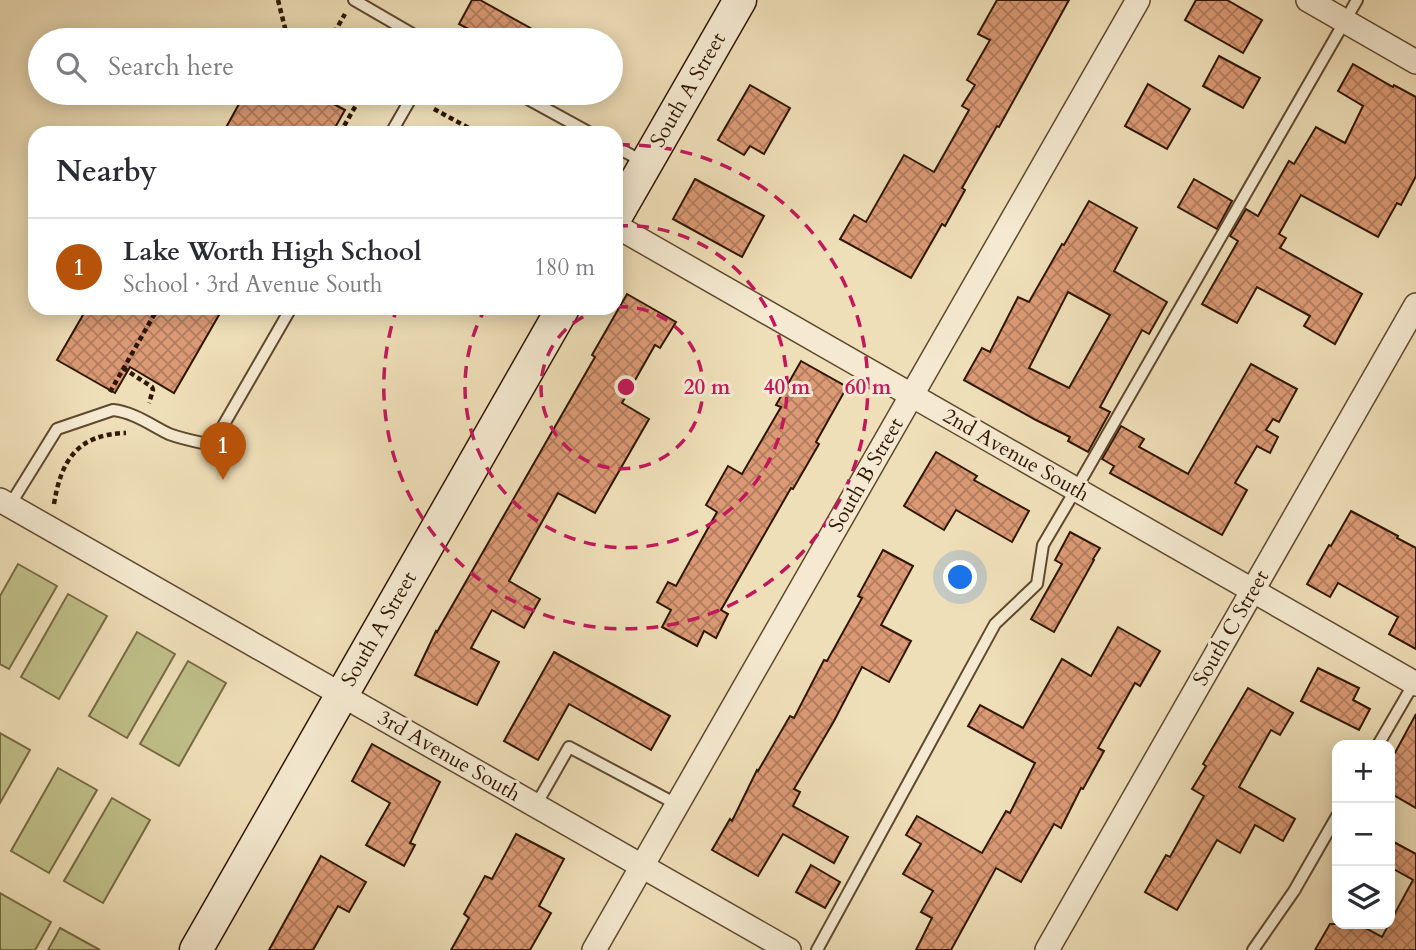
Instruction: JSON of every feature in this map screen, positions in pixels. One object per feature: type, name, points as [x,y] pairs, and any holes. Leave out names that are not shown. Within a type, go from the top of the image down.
[{"type":"street","name":"South A Street","points":[[623,204],[740,0]]},
{"type":"street","name":"South B Street","points":[[594,950],[1138,0]]},
{"type":"street","points":[[1308,0],[1416,62]]},
{"type":"street","name":"2nd Avenue South","points":[[623,230],[1415,683]]},
{"type":"street","name":"South C Street","points":[[1047,950],[1416,305]]},
{"type":"street","name":"South A Street","points":[[196,950],[559,315]]},
{"type":"street","name":"3rd Avenue South","points":[[5,502],[789,950]]},
{"type":"lane","points":[[354,0],[402,28]]},
{"type":"lane","points":[[817,950],[995,624],[1037,584],[1043,545],[1357,0]]},
{"type":"lane","points":[[395,126],[407,105]]},
{"type":"lane","points":[[539,105],[577,126]]},
{"type":"lane","points":[[623,151],[646,164]]},
{"type":"lane","points":[[5,502],[58,429],[113,410],[122,411],[173,435],[212,445],[287,315]]},
{"type":"lane","points":[[1381,740],[1415,683]]},
{"type":"lane","points":[[536,805],[569,747],[678,805]]},
{"type":"lane","points":[[1252,950],[1294,891],[1332,825]]},
{"type":"path","points":[[278,0],[285,28]]},
{"type":"path","points":[[337,28],[347,10]]},
{"type":"path","points":[[344,126],[356,105]]},
{"type":"path","points":[[434,108],[466,126]]},
{"type":"path","points":[[107,412],[110,390],[154,315]]},
{"type":"path","points":[[123,368],[152,387],[150,401],[140,419]]},
{"type":"path","points":[[44,525],[54,508],[62,473],[70,458],[83,444],[100,436],[125,433],[136,436]]},
{"type":"green space","points":[[18,564],[57,586],[9,669],[0,664],[0,596]]},
{"type":"green space","points":[[68,594],[107,616],[59,699],[21,677]]},
{"type":"green space","points":[[137,632],[175,654],[127,738],[89,716]]},
{"type":"green space","points":[[188,661],[226,683],[179,766],[140,744]]},
{"type":"green space","points":[[0,733],[30,750],[0,803]]},
{"type":"green space","points":[[58,768],[97,790],[49,873],[11,851]]},
{"type":"green space","points":[[112,798],[150,820],[103,903],[64,881]]},
{"type":"green space","points":[[0,893],[51,922],[35,950],[0,950]]},
{"type":"green space","points":[[60,928],[100,950],[48,950]]},
{"type":"building","points":[[472,0],[480,0],[530,28],[466,28],[459,24]]},
{"type":"building","points":[[997,0],[1069,0],[962,188],[965,190],[945,226],[942,224],[911,278],[840,239],[854,215],[866,222],[904,155],[934,172],[969,110],[962,106],[975,85],[967,80],[990,40],[978,34]]},
{"type":"building","points":[[1196,0],[1227,0],[1262,20],[1243,53],[1185,20]]},
{"type":"building","points":[[1219,56],[1260,78],[1243,108],[1203,86]]},
{"type":"building","points":[[1353,64],[1416,97],[1416,176],[1401,205],[1397,203],[1378,237],[1301,195],[1279,234],[1286,238],[1280,248],[1362,294],[1335,344],[1304,326],[1310,316],[1257,287],[1237,323],[1202,304],[1238,241],[1230,236],[1246,209],[1258,216],[1289,161],[1294,164],[1316,127],[1345,143],[1363,106],[1338,91]]},
{"type":"building","points":[[1148,84],[1190,109],[1167,149],[1125,126]]},
{"type":"building","points":[[750,85],[790,108],[764,154],[750,146],[744,155],[718,140]]},
{"type":"building","points":[[238,105],[336,105],[345,110],[336,126],[227,126]]},
{"type":"building","points":[[695,179],[764,216],[742,257],[673,219]]},
{"type":"building","points":[[1194,179],[1232,201],[1217,229],[1178,207]]},
{"type":"building","points":[[1089,201],[1137,228],[1114,271],[1167,302],[1149,334],[1142,330],[1100,407],[1110,412],[1088,452],[1068,441],[1070,437],[964,380],[982,348],[990,352],[1018,297],[1029,302],[1062,244],[1064,245]],"holes":[[[1068,292],[1110,315],[1069,388],[1029,368]]]},
{"type":"building","points":[[627,294],[676,322],[660,348],[655,345],[622,403],[649,419],[595,513],[558,493],[509,581],[540,599],[524,628],[492,610],[471,648],[499,662],[477,705],[415,675],[436,631],[595,357],[592,355],[615,315],[623,315],[623,301]]},
{"type":"building","points":[[83,315],[219,315],[174,393],[130,367],[115,393],[57,360]]},
{"type":"building","points":[[801,361],[847,387],[816,442],[819,444],[721,610],[728,614],[716,638],[704,631],[697,646],[662,627],[671,610],[657,602],[668,582],[676,586],[717,512],[706,505],[728,466],[742,474],[781,407],[776,405]]},
{"type":"building","points":[[1251,364],[1297,389],[1279,422],[1273,419],[1266,430],[1278,437],[1270,453],[1257,446],[1235,483],[1247,490],[1222,535],[1110,473],[1114,466],[1102,459],[1121,426],[1144,439],[1139,447],[1188,474]]},
{"type":"building","points":[[936,452],[977,476],[974,480],[1029,511],[1012,542],[956,510],[944,530],[904,506]]},
{"type":"building","points":[[1351,511],[1416,548],[1416,649],[1389,634],[1398,617],[1338,583],[1330,597],[1307,584]]},
{"type":"building","points":[[1070,532],[1100,548],[1054,632],[1031,619],[1062,564],[1055,560]]},
{"type":"building","points":[[883,550],[913,566],[881,625],[911,641],[889,682],[862,667],[794,789],[800,792],[793,806],[848,837],[834,863],[783,834],[758,876],[712,850],[730,819],[732,821],[757,770],[790,716],[794,718],[824,660],[827,661],[862,598],[858,596]]},
{"type":"building","points":[[1118,627],[1160,651],[1140,686],[1135,683],[1098,748],[1104,751],[1061,828],[1054,824],[1021,882],[996,868],[951,950],[916,950],[932,918],[921,912],[933,891],[903,874],[921,844],[906,835],[917,816],[982,853],[1006,811],[1010,813],[1035,763],[968,726],[980,705],[1023,728],[1062,659],[1091,676]]},
{"type":"building","points":[[554,652],[670,716],[651,750],[569,704],[538,760],[504,741]]},
{"type":"building","points":[[1318,668],[1359,688],[1353,700],[1370,709],[1359,730],[1301,701]]},
{"type":"building","points":[[1248,688],[1293,713],[1280,735],[1271,730],[1239,787],[1295,819],[1283,841],[1255,825],[1240,853],[1217,840],[1177,910],[1145,892],[1166,855],[1170,857],[1204,796],[1192,789],[1206,766],[1203,764]]},
{"type":"building","points":[[1416,714],[1416,808],[1395,796],[1395,753]]},
{"type":"building","points":[[372,744],[440,782],[410,843],[415,845],[404,866],[366,845],[390,803],[352,781]]},
{"type":"building","points":[[516,834],[564,859],[539,906],[551,913],[530,950],[451,950],[469,918],[464,914],[485,876],[492,879]]},
{"type":"building","points":[[1395,843],[1416,854],[1416,950],[1315,950],[1330,924],[1332,929],[1367,929],[1382,937],[1386,929],[1395,929],[1395,913],[1413,880],[1395,870]]},
{"type":"building","points":[[321,856],[366,882],[349,912],[338,906],[313,950],[269,950]]},
{"type":"building","points":[[811,865],[840,882],[825,908],[796,892]]},
{"type":"place","name":"Lake Worth High School","points":[[223,480]]}]
